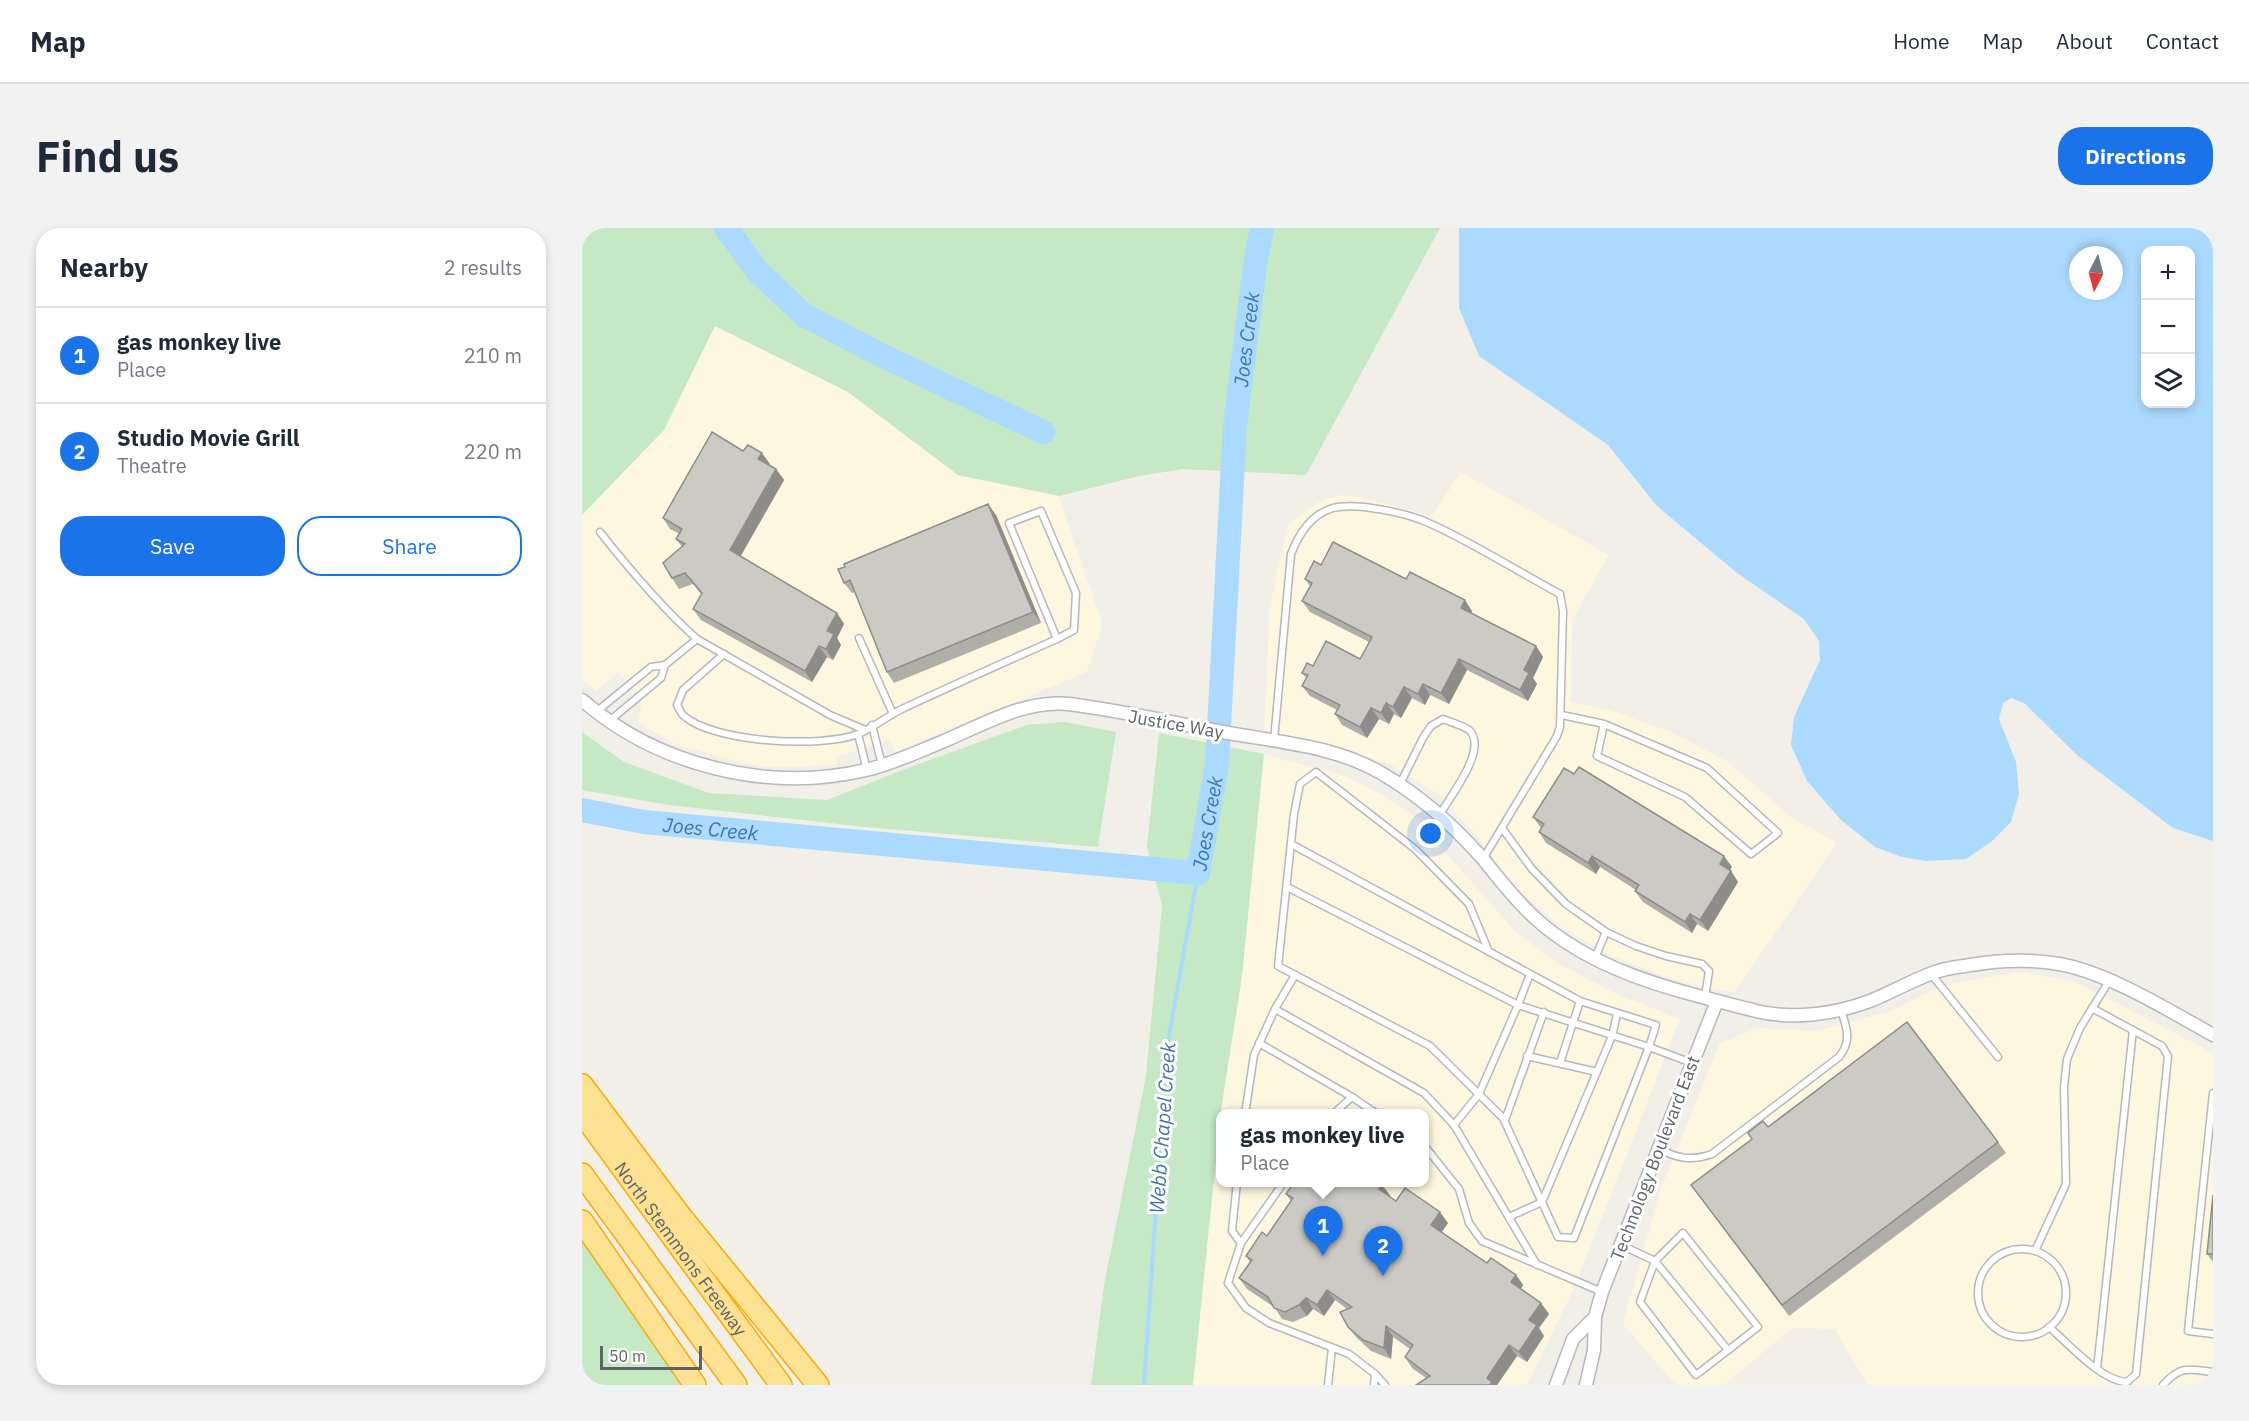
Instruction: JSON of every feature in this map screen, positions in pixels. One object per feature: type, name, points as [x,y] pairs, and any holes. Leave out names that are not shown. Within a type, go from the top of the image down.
[{"type":"highway","points":[[582,1085],[672,1205],[818,1385]]},
{"type":"highway","name":"North Stemmons Freeway","points":[[582,1113],[781,1385]]},
{"type":"highway","name":"North Stemmons Freeway","points":[[582,1174],[736,1385]]},
{"type":"highway","points":[[582,1221],[695,1385]]},
{"type":"street","name":"Justice Way","points":[[582,700],[608,722],[678,757],[737,773],[769,777],[806,778],[867,770],[1021,710],[1064,703],[1274,740],[1339,754],[1375,769],[1400,784],[1440,814],[1537,921],[1566,943],[1631,977],[1764,1013],[1807,1016],[1868,1002],[1945,969],[1989,962],[2023,961],[2061,964],[2109,981],[2160,1005],[2213,1035]]},
{"type":"street","name":"Technology Boulevard East","points":[[1586,1385],[1594,1350],[1595,1317],[1602,1292],[1692,1063],[1711,999]]},
{"type":"street","name":"Technology Boulevard East","points":[[1556,1385],[1573,1339],[1595,1317]]},
{"type":"lane","points":[[1274,740],[1291,554],[1299,535],[1312,519],[1330,509],[1351,505],[1372,507],[1429,523],[1560,594],[1563,611],[1562,715],[1557,736],[1483,860]]},
{"type":"lane","points":[[724,654],[683,690],[677,705],[683,716],[705,728],[747,739],[826,740],[858,734],[893,714],[1057,639],[1074,630],[1076,593],[1041,510],[1009,523],[1057,639]]},
{"type":"lane","points":[[600,532],[654,597],[697,639],[830,715],[865,730]]},
{"type":"lane","points":[[859,638],[893,714]]},
{"type":"lane","points":[[596,712],[651,667],[665,665],[697,639]]},
{"type":"lane","points":[[608,722],[661,678],[665,665]]},
{"type":"lane","points":[[1562,715],[1604,724],[1707,768],[1778,832],[1751,854],[1685,797],[1597,756],[1604,724]]},
{"type":"lane","points":[[1400,784],[1431,726],[1443,719],[1468,730],[1473,738],[1475,750],[1440,814]]},
{"type":"lane","points":[[872,726],[882,765]]},
{"type":"lane","points":[[858,734],[867,770]]},
{"type":"lane","points":[[1291,844],[1489,952],[1580,1001],[1656,1025],[1574,1238],[1558,1237],[1504,1120],[1430,1046],[1278,966],[1291,844],[1300,784],[1316,772],[1415,849],[1469,904],[1489,952]]},
{"type":"lane","points":[[1502,828],[1532,869],[1566,904],[1606,932],[1636,946],[1702,964],[1709,971],[1711,999]]},
{"type":"lane","points":[[1287,887],[1518,1005],[1692,1063]]},
{"type":"lane","points":[[1594,959],[1606,932]]},
{"type":"lane","points":[[1454,1125],[1479,1094],[1530,974]]},
{"type":"lane","points":[[1930,974],[1998,1057]]},
{"type":"lane","points":[[1246,1109],[1254,1055],[1275,1010],[1295,975]]},
{"type":"lane","points":[[2035,1251],[2066,1184],[2064,1087],[2067,1059],[2079,1028],[2109,981]]},
{"type":"lane","points":[[1560,1063],[1580,1001]]},
{"type":"lane","points":[[2049,1327],[2097,1369],[2116,1382],[2127,1382],[2136,1374],[2168,1056],[2162,1046],[2092,1008]]},
{"type":"lane","points":[[1275,1010],[1424,1093],[1454,1125],[1537,1265]]},
{"type":"lane","points":[[1658,1148],[1684,1159],[1712,1154],[1839,1057],[1848,1043],[1848,1034],[1841,1010]]},
{"type":"lane","points":[[1504,1120],[1544,1012]]},
{"type":"lane","points":[[1509,1217],[1542,1202],[1612,1036],[1617,1014]]},
{"type":"lane","points":[[2097,1369],[2133,1030]]},
{"type":"lane","points":[[1259,1043],[1371,1109]]},
{"type":"lane","points":[[1527,1056],[1597,1072]]},
{"type":"lane","points":[[2213,1094],[2188,1331],[2213,1334]]},
{"type":"lane","points":[[1338,1109],[1352,1097]]},
{"type":"lane","points":[[1429,1157],[1459,1189],[1469,1223],[1482,1241],[1602,1292]]},
{"type":"lane","points":[[1236,1187],[1232,1231],[1241,1243]]},
{"type":"lane","points":[[1280,1187],[1241,1243],[1228,1283],[1246,1308],[1269,1323],[1349,1354],[1375,1374],[1385,1385]]},
{"type":"lane","points":[[1683,1233],[1758,1327],[1696,1375],[1640,1302],[1654,1262],[1683,1233]]},
{"type":"lane","points":[[1620,1244],[1654,1262],[1728,1350]]},
{"type":"lane","points":[[2018,1249],[2035,1251],[2050,1259],[2061,1272],[2066,1289],[2064,1306],[2056,1321],[2049,1327],[2043,1332],[2026,1337],[2009,1335],[1993,1327],[1982,1314],[1977,1297],[1979,1280],[1987,1265],[2001,1254],[2018,1249]]},
{"type":"lane","points":[[1328,1385],[1332,1348]]},
{"type":"lane","points":[[2163,1385],[2181,1369],[2213,1372]]},
{"type":"lane","points":[[1374,1385],[1375,1374]]},
{"type":"shaded area","points":[[714,326],[848,392],[958,475],[1059,496],[1102,624],[1087,672],[894,752],[890,740],[836,757],[837,764],[799,767],[770,767],[742,763],[675,744],[638,722],[643,700],[618,672],[597,691],[582,681],[582,515],[664,430]]},
{"type":"shaded area","points":[[1461,472],[1609,555],[1572,620],[1571,702],[1612,711],[1671,732],[1728,762],[1792,818],[1837,843],[1734,993],[1672,979],[1609,955],[1558,925],[1516,888],[1473,831],[1439,795],[1388,763],[1264,732],[1270,607],[1288,525],[1315,504],[1340,495],[1359,497],[1432,516]]},
{"type":"shaded area","points":[[1264,754],[1344,776],[1383,795],[1425,823],[1449,857],[1516,932],[1557,963],[1619,995],[1680,1019],[1574,1288],[1527,1385],[1191,1385],[1216,1156],[1216,1187],[1429,1187],[1429,1109],[1221,1109],[1242,976]]},
{"type":"shaded area","points":[[2019,972],[2076,982],[2213,1053],[2213,1385],[1867,1385],[1835,1329],[1792,1328],[1724,1385],[1676,1385],[1623,1324],[1661,1188],[1720,1043],[1757,1028],[1817,1031],[1891,1011],[1944,985]]},
{"type":"green space","points":[[582,228],[1440,228],[1306,475],[1183,469],[1139,476],[1059,496],[958,475],[848,392],[715,326],[664,430],[582,515]]},
{"type":"green space","points":[[1065,722],[1116,732],[1098,847],[866,827],[669,805],[582,790],[582,732],[624,762],[709,793],[827,800],[1027,725]]},
{"type":"green space","points":[[1159,733],[1264,754],[1242,976],[1221,1109],[1216,1109],[1216,1159],[1193,1385],[1091,1385],[1104,1285],[1146,1076],[1162,906],[1147,847]]},
{"type":"green space","points":[[582,1241],[682,1385],[584,1385],[582,1383]]},
{"type":"water","points":[[1459,228],[2213,228],[2213,841],[2173,828],[2077,755],[2024,703],[2011,698],[2003,703],[1999,719],[2016,762],[2019,794],[2011,822],[1991,842],[1966,859],[1926,861],[1902,857],[1875,847],[1841,820],[1807,781],[1791,745],[1794,717],[1820,660],[1819,641],[1804,619],[1737,573],[1657,506],[1608,445],[1479,356],[1459,308]]},
{"type":"building","points":[[712,432],[743,451],[748,445],[762,453],[758,459],[776,469],[730,550],[837,613],[827,631],[834,634],[826,649],[819,646],[805,671],[693,609],[702,593],[685,573],[672,578],[663,563],[685,544],[676,539],[682,529],[663,518]]},
{"type":"building","points":[[988,504],[1033,612],[887,672],[850,580],[844,583],[838,569],[845,567],[844,564]]},
{"type":"building","points":[[1333,542],[1406,579],[1410,572],[1465,600],[1461,608],[1536,646],[1524,670],[1529,673],[1520,690],[1459,659],[1441,693],[1423,684],[1418,694],[1404,687],[1393,707],[1386,703],[1381,713],[1371,708],[1360,727],[1335,714],[1340,705],[1302,686],[1308,675],[1302,673],[1307,663],[1313,666],[1326,641],[1360,659],[1372,637],[1302,601],[1312,583],[1305,579],[1314,561],[1321,565]]},
{"type":"building","points":[[1579,767],[1724,856],[1720,864],[1731,871],[1700,920],[1690,914],[1685,922],[1635,891],[1639,885],[1592,856],[1588,863],[1539,832],[1544,824],[1533,817],[1564,768],[1574,774]]},
{"type":"building","points":[[1907,1022],[1998,1142],[1782,1305],[1691,1185],[1752,1139],[1748,1133],[1755,1127],[1763,1121],[1768,1127]]},
{"type":"building","points":[[1291,1187],[1380,1187],[1379,1189],[1396,1201],[1405,1188],[1440,1212],[1431,1225],[1487,1263],[1491,1258],[1516,1275],[1511,1282],[1541,1303],[1529,1320],[1537,1325],[1519,1352],[1509,1345],[1487,1378],[1492,1382],[1490,1385],[1416,1385],[1430,1376],[1405,1357],[1413,1345],[1386,1326],[1384,1348],[1363,1340],[1348,1327],[1340,1312],[1352,1307],[1327,1290],[1317,1305],[1306,1298],[1299,1305],[1285,1312],[1274,1308],[1268,1297],[1239,1278],[1252,1260],[1246,1256],[1262,1232],[1267,1236],[1293,1198],[1286,1194]]},
{"type":"building","points":[[2213,1195],[2213,1254],[2207,1254]]},
{"type":"waterway","points":[[726,228],[759,273],[804,315],[881,355],[1043,432]]},
{"type":"waterway","name":"Joes Creek","points":[[582,810],[644,822],[1198,873],[1217,765],[1235,425],[1255,265],[1262,228]]},
{"type":"waterway","name":"Webb Chapel Creek","points":[[1144,1385],[1167,1047],[1198,873]]},
{"type":"place","name":"gas monkey live","points":[[1323,1256]]},
{"type":"place","name":"Studio Movie Grill","points":[[1383,1276]]}]
